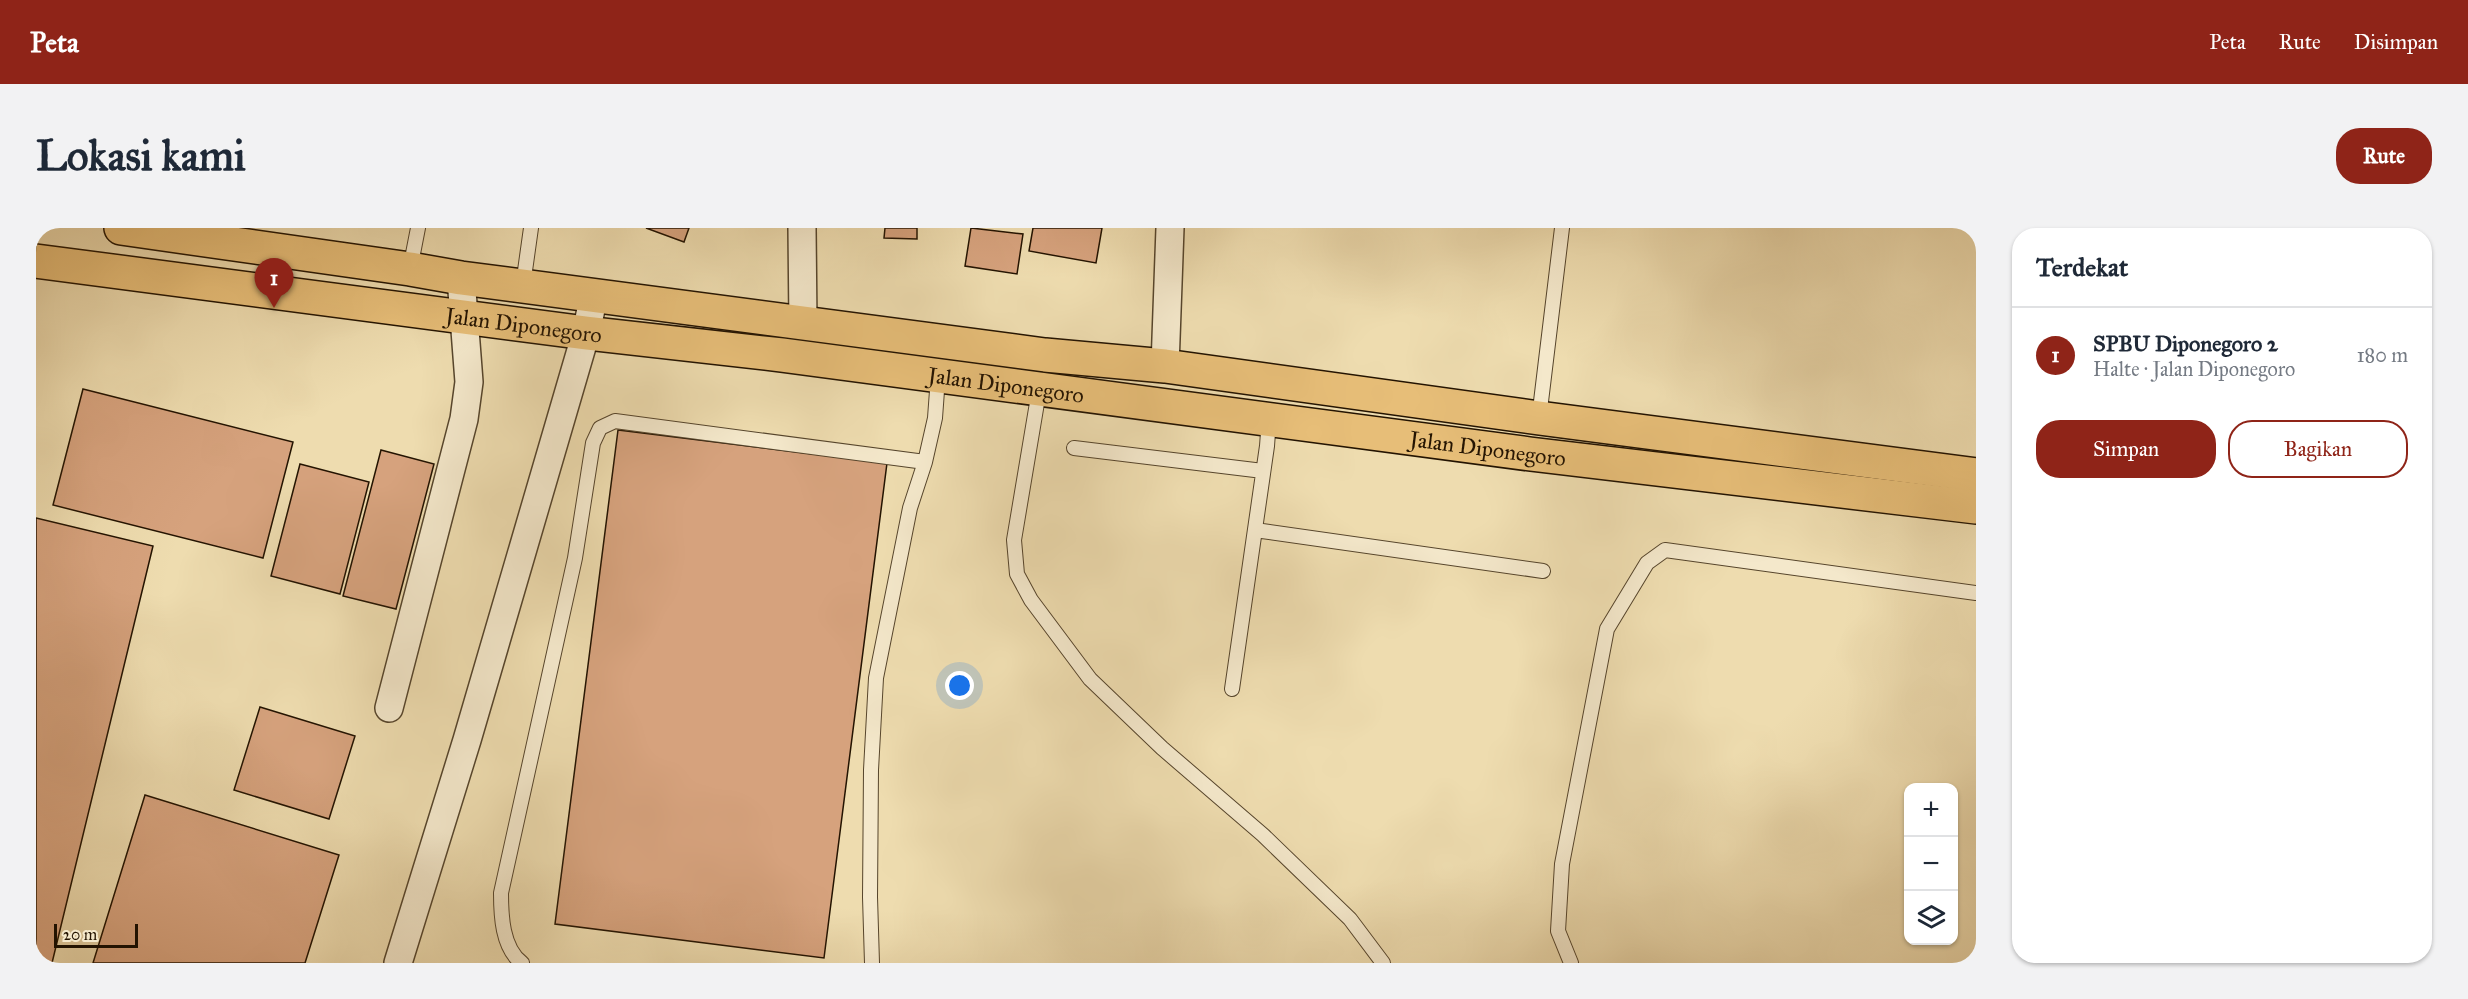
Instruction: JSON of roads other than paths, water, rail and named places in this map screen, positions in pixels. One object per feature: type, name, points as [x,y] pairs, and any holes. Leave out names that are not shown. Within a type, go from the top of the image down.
[{"type":"highway","name":"Jalan Diponegoro","points":[[121,228],[461,278],[803,324],[1045,355],[1165,366],[1976,475]]},
{"type":"highway","name":"Jalan Diponegoro","points":[[36,261],[586,333],[782,355],[1039,391],[1530,454],[1976,507]]},
{"type":"street","points":[[802,228],[803,324]]},
{"type":"street","points":[[1165,366],[1170,228]]},
{"type":"street","points":[[389,708],[464,419],[469,382],[461,278]]},
{"type":"street","points":[[398,963],[467,740],[586,333],[594,295]]},
{"type":"lane","points":[[410,269],[418,228]]},
{"type":"lane","points":[[523,285],[531,228]]},
{"type":"lane","points":[[1539,418],[1562,228]]},
{"type":"lane","points":[[872,963],[871,770],[876,678],[910,508],[925,462],[935,418],[938,377]]},
{"type":"lane","points":[[1039,391],[1014,540],[1017,574],[1031,600],[1090,679],[1162,748],[1279,850],[1350,919],[1383,963]]},
{"type":"lane","points":[[1232,689],[1269,419]]},
{"type":"lane","points":[[522,963],[516,959],[507,940],[501,918],[501,893],[575,558],[593,443],[600,428],[615,421],[925,462]]},
{"type":"lane","points":[[1074,448],[1263,471]]},
{"type":"lane","points":[[1255,530],[1543,571]]},
{"type":"lane","points":[[1570,963],[1558,931],[1562,864],[1584,742],[1607,629],[1647,563],[1665,550],[1976,593]]},
{"type":"place","name":"SPBU Diponegoro 2","points":[[274,308]]}]
